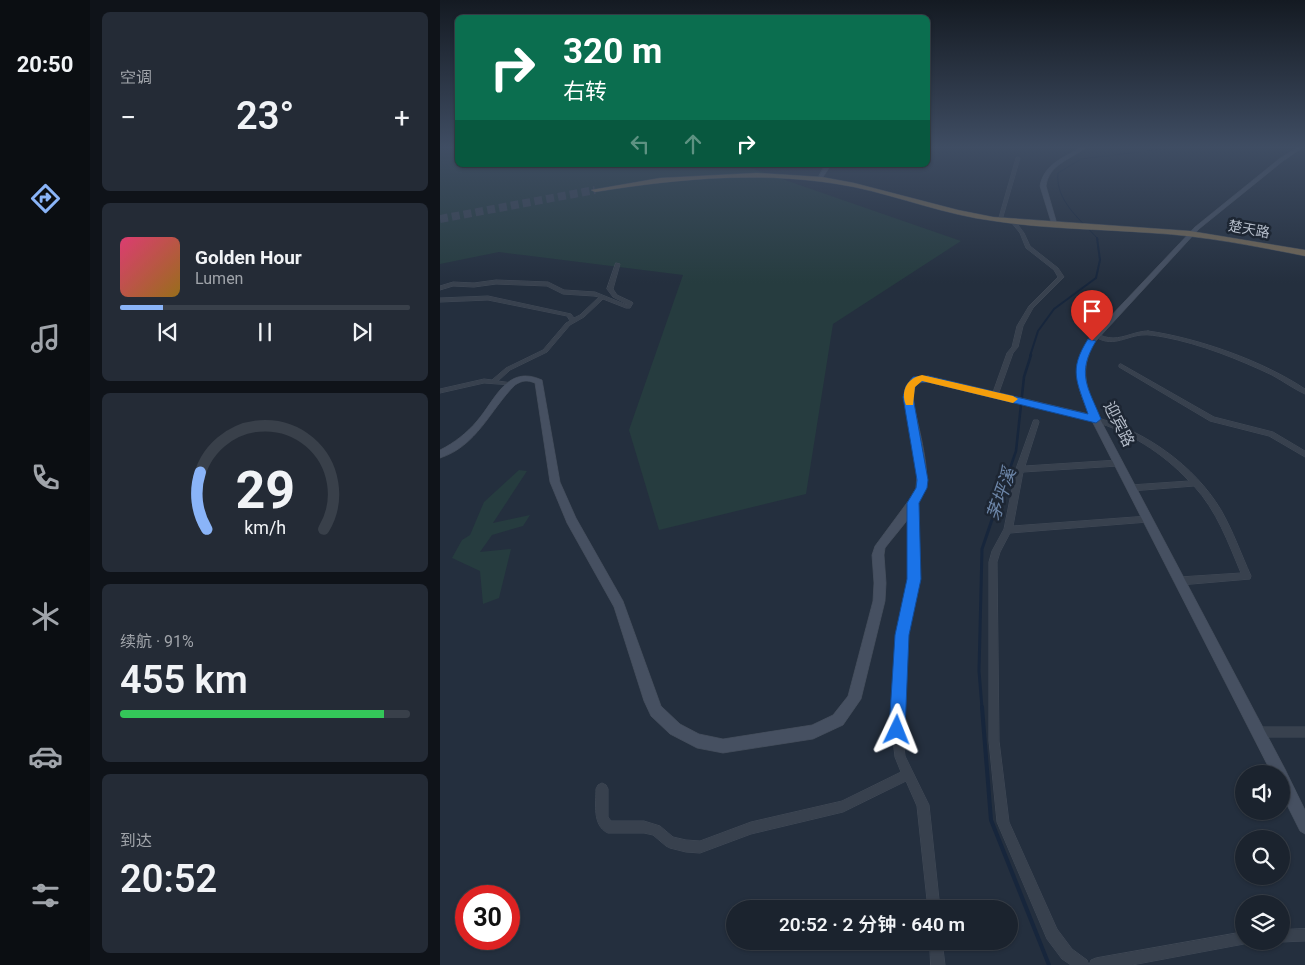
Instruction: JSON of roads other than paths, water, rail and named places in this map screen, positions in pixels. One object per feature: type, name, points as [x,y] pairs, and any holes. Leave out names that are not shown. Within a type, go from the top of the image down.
[{"type":"highway","name":"楚天路","points":[[886,193],[954,212],[1013,222],[1192,234],[1305,253]]},
{"type":"street","points":[[1000,220],[1008,193]]},
{"type":"street","points":[[1045,193],[1054,224]]},
{"type":"street","name":"迎宾路","points":[[1241,193],[1192,234],[1097,336],[1086,349],[1080,367],[1082,387],[1096,419],[1276,765]]},
{"type":"street","points":[[1000,396],[1010,353],[1015,348],[1020,326],[1027,313],[1046,290],[1061,277],[1056,270],[1028,247],[1022,233],[1013,222]]},
{"type":"street","points":[[440,288],[453,284],[512,282],[553,284],[563,292],[594,294],[622,306],[630,305],[610,291],[618,264]]},
{"type":"street","points":[[495,380],[508,369],[545,352],[551,347],[563,328],[572,320],[582,316],[602,297]]},
{"type":"street","points":[[440,300],[499,299],[569,315],[572,320]]},
{"type":"street","points":[[1097,336],[1117,340],[1129,335],[1147,332],[1198,344],[1286,380],[1305,392]]},
{"type":"street","points":[[1120,366],[1212,419],[1271,434],[1305,454]]},
{"type":"street","points":[[440,454],[474,431],[489,414],[503,390],[510,384],[526,379],[539,382],[550,463],[562,500],[619,605],[656,711],[675,729],[697,741],[710,745],[736,746],[804,734],[830,724],[844,714],[858,690],[879,601],[878,555],[880,546],[913,503],[922,488],[923,480],[908,397],[916,380],[925,378],[1117,424],[1158,451],[1196,484],[1213,505],[1247,576],[1180,581]]},
{"type":"street","points":[[440,391],[475,382],[495,380],[510,384]]},
{"type":"street","points":[[1036,422],[1020,469],[1008,530],[996,551],[993,562],[994,741],[1001,809],[1008,835],[1052,934],[1067,954],[1082,965]]},
{"type":"street","points":[[1020,469],[1118,463]]},
{"type":"street","points":[[1131,488],[1196,484]]},
{"type":"street","points":[[913,503],[914,579],[902,635],[897,718],[900,757],[923,805],[933,900]]},
{"type":"street","points":[[1008,530],[1148,519]]},
{"type":"street","points":[[1259,732],[1305,732]]},
{"type":"street","points":[[602,788],[602,819],[608,826],[644,827],[656,830],[670,842],[700,847],[751,828],[844,806],[908,774]]},
{"type":"street","points":[[1290,795],[1305,826]]},
{"type":"street","points":[[1290,936],[1305,935]]},
{"type":"street","points":[[1096,965],[1235,940]]},
{"type":"street","points":[[937,950],[938,965]]},
{"type":"waterway","name":"茅坪溪","points":[[1061,193],[1070,209],[1098,239]]},
{"type":"waterway","name":"茅坪溪","points":[[1030,356],[1038,331],[1054,309],[1096,278],[1100,260],[1097,238]]},
{"type":"waterway","name":"茅坪溪","points":[[996,509],[1016,451],[1024,377],[1031,355]]},
{"type":"waterway","name":"茅坪溪","points":[[982,708],[979,671],[982,549],[996,508]]},
{"type":"waterway","name":"茅坪溪","points":[[982,707],[991,820],[1049,965]]},
{"type":"tunnel","points":[[440,219],[579,193]]}]
